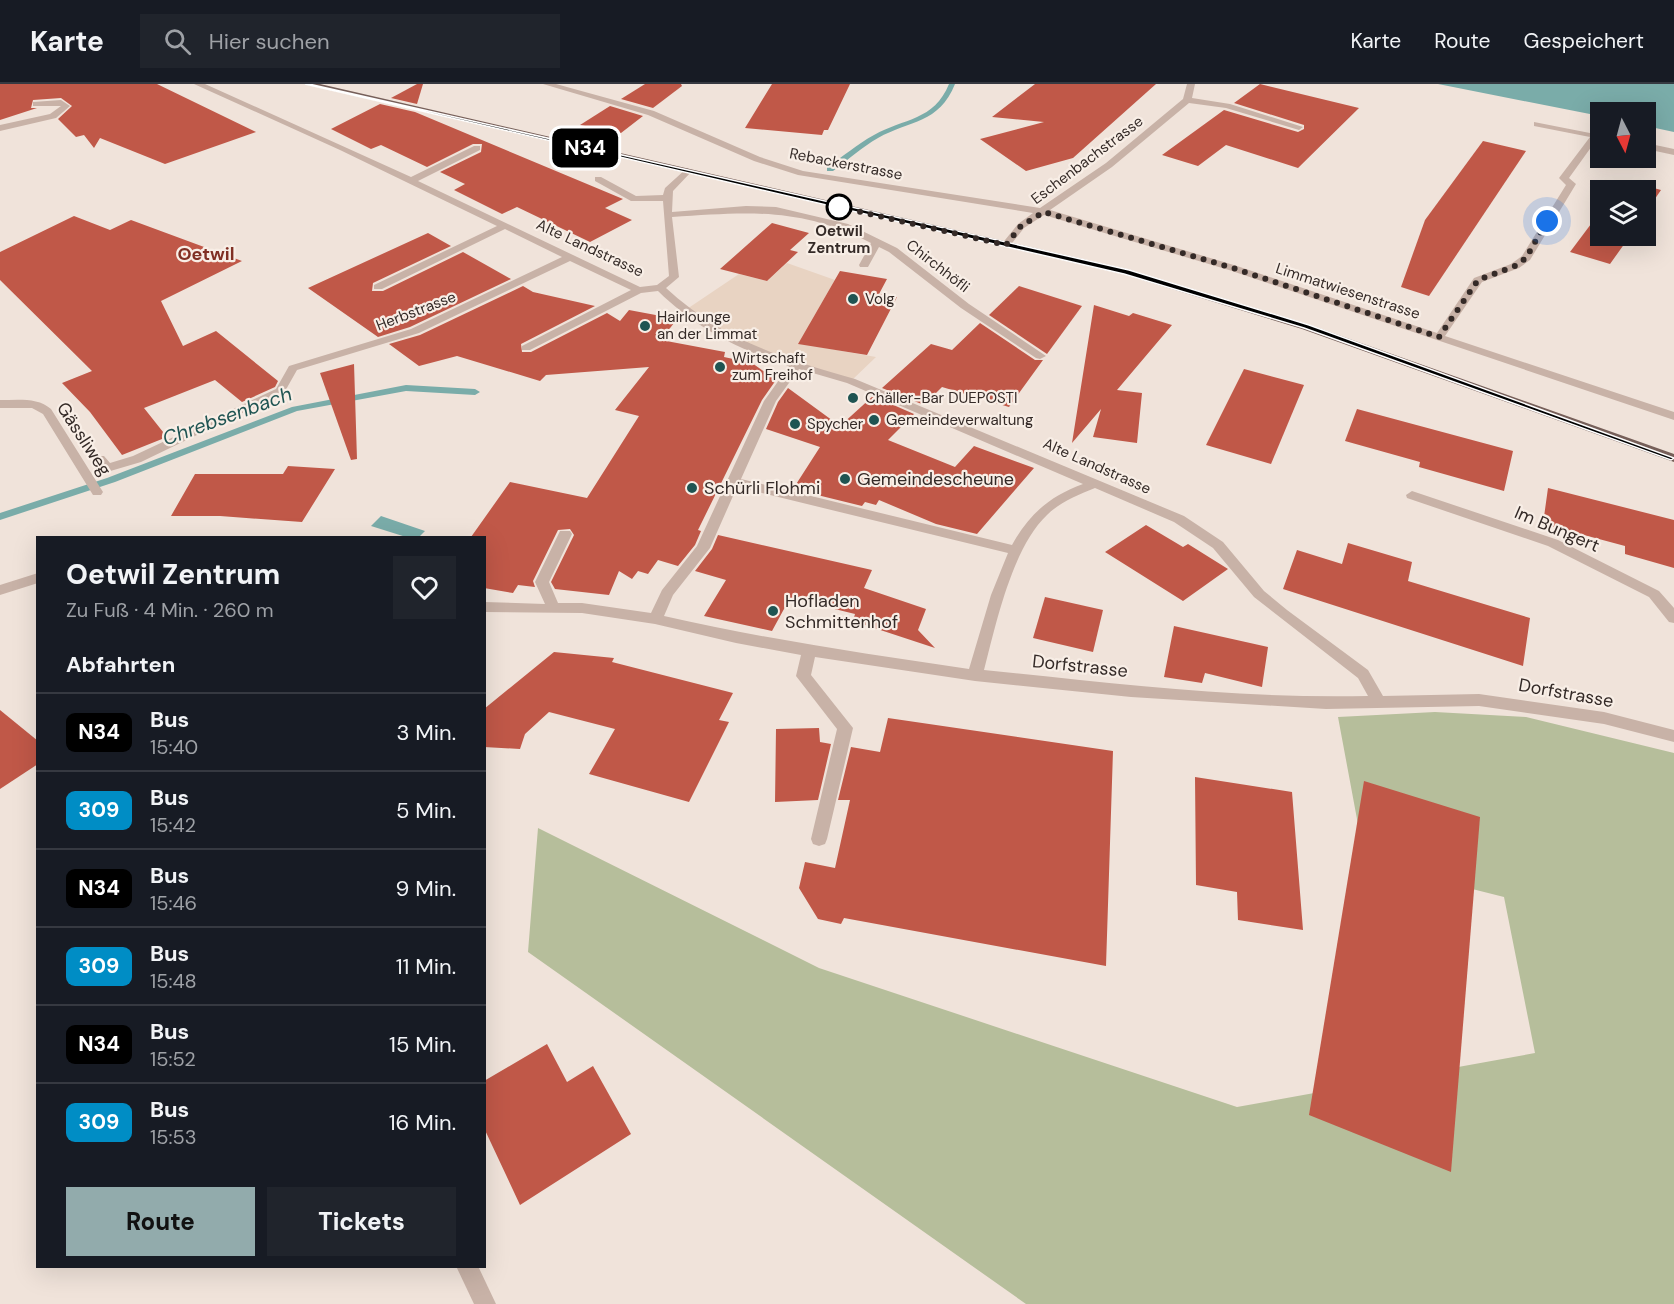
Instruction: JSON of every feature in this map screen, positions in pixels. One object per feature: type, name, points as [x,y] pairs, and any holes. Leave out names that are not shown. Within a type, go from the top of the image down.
[{"type":"main road","points":[[309,84],[1126,272],[1258,311],[1674,458]]},
{"type":"street","name":"Alte Landstrasse","points":[[198,84],[411,181],[639,290],[660,288],[684,311],[712,329],[796,365],[851,381],[1179,519],[1218,545],[1259,594],[1282,614],[1363,674],[1378,701]]},
{"type":"street","name":"Rebackerstrasse","points":[[547,84],[643,110],[757,159],[801,173],[847,183],[1044,212]]},
{"type":"street","points":[[1191,84],[1187,100],[1227,106],[1299,127]]},
{"type":"street","name":"Eschenbachstrasse","points":[[1006,245],[1021,226],[1109,165],[1187,100]]},
{"type":"street","points":[[0,128],[53,116],[66,106],[61,102],[36,104]]},
{"type":"street","points":[[1537,124],[1590,134]]},
{"type":"street","points":[[1439,337],[1478,280],[1515,266],[1526,258],[1571,184],[1564,178],[1590,146]]},
{"type":"street","points":[[411,181],[477,148]]},
{"type":"street","points":[[1656,148],[1674,152]]},
{"type":"street","points":[[660,288],[674,277],[672,242],[667,215],[668,190],[687,171]]},
{"type":"street","points":[[598,179],[634,199],[667,198]]},
{"type":"street","name":"Chirchhöfli","points":[[667,215],[746,208],[776,210],[845,226],[877,241],[965,306],[1040,356]]},
{"type":"street","name":"Limmatwiesenstrasse","points":[[1044,212],[1233,268],[1674,416]]},
{"type":"street","points":[[378,286],[504,226]]},
{"type":"street","points":[[864,265],[877,241]]},
{"type":"street","name":"Herbstrasse","points":[[100,459],[107,468],[137,459],[280,391],[293,368],[415,331],[568,258]]},
{"type":"street","points":[[526,348],[639,290]]},
{"type":"street","points":[[655,619],[667,593],[703,548],[770,401],[796,365]]},
{"type":"street","name":"Gässliweg","points":[[0,404],[41,406],[48,411],[94,488]]},
{"type":"street","points":[[735,482],[1017,551]]},
{"type":"street","points":[[975,675],[998,598],[1017,551],[1035,520],[1056,501],[1096,483]]},
{"type":"street","name":"Im Bungert","points":[[1412,495],[1553,543],[1654,594],[1674,618]]},
{"type":"street","points":[[552,609],[551,598],[542,582],[565,534]]},
{"type":"street","points":[[0,590],[36,579]]},
{"type":"street","name":"Dorfstrasse","points":[[487,612],[582,608],[655,619],[736,638],[809,651],[975,675],[1230,699],[1326,703],[1479,700],[1604,718],[1674,736]]},
{"type":"street","points":[[809,651],[803,676],[845,728],[819,839]]},
{"type":"street","points":[[468,1268],[485,1304]]},
{"type":"green space","points":[[1435,712],[1526,717],[1674,753],[1674,1304],[1026,1304],[528,952],[538,828],[819,968],[1237,1107],[1535,1053],[1504,897],[1365,862],[1338,717]]},
{"type":"shaded area","points":[[787,263],[835,280],[810,323],[814,346],[876,357],[851,381],[796,365],[712,329],[684,311],[739,274],[767,281]]},
{"type":"water","points":[[1438,84],[1674,84],[1674,132],[1656,128],[1656,102],[1590,102],[1590,114]]},
{"type":"water","points":[[381,516],[425,531],[420,536],[403,536],[371,526]]},
{"type":"building","points":[[0,84],[157,84],[256,132],[165,164],[100,138],[94,148],[84,135],[76,137],[58,119],[72,106],[61,98],[33,100],[31,108],[37,108],[0,120]]},
{"type":"building","points":[[417,84],[423,84],[417,104],[391,98]]},
{"type":"building","points":[[645,84],[681,84],[682,86],[653,108],[621,99]]},
{"type":"building","points":[[772,84],[850,84],[828,130],[824,130],[822,135],[745,128]]},
{"type":"building","points":[[1035,84],[1156,84],[1073,158],[1026,171],[980,139],[1044,122],[992,117]]},
{"type":"building","points":[[1260,84],[1359,108],[1298,168],[1226,145],[1198,166],[1162,155],[1224,110],[1298,132],[1304,129],[1304,125],[1234,103]]},
{"type":"building","points":[[380,104],[415,112],[623,199],[605,208],[632,220],[590,242],[517,207],[502,214],[454,190],[465,184],[440,172],[481,152],[482,144],[473,144],[427,167],[381,145],[371,149],[331,129]]},
{"type":"building","points":[[610,106],[643,116],[621,133],[580,125]]},
{"type":"building","points":[[1483,141],[1526,151],[1429,296],[1401,287],[1425,220]]},
{"type":"building","points":[[74,216],[110,230],[131,220],[242,261],[161,301],[183,346],[216,331],[278,381],[275,387],[242,402],[215,380],[144,408],[167,437],[122,455],[90,412],[62,383],[92,371],[0,280],[0,252]]},
{"type":"building","points":[[772,223],[809,233],[790,250],[798,252],[767,281],[720,269]]},
{"type":"building","points":[[1590,225],[1590,246],[1623,246],[1610,264],[1570,252]]},
{"type":"building","points":[[428,233],[451,246],[373,283],[372,291],[383,291],[463,252],[511,279],[410,327],[378,337],[308,288]]},
{"type":"building","points":[[840,271],[887,279],[879,294],[897,297],[867,355],[798,344]]},
{"type":"building","points":[[523,286],[533,292],[595,306],[521,344],[522,352],[531,352],[607,313],[620,321],[629,310],[677,319],[661,340],[725,352],[724,357],[752,363],[776,380],[762,400],[698,530],[701,531],[695,545],[678,566],[658,560],[648,574],[638,571],[632,579],[619,571],[609,595],[555,589],[551,582],[574,535],[570,529],[558,530],[533,581],[535,587],[518,585],[513,593],[486,588],[486,536],[472,536],[510,482],[587,498],[639,416],[615,410],[649,367],[546,375],[540,381],[457,356],[419,366],[389,344],[420,335]]},
{"type":"building","points":[[1019,286],[1082,306],[1047,354],[989,315]]},
{"type":"building","points":[[1094,305],[1129,316],[1133,313],[1172,325],[1117,390],[1142,393],[1137,443],[1093,437],[1101,409],[1072,443]]},
{"type":"building","points":[[980,323],[1035,360],[1043,360],[1009,407],[942,387],[924,405],[882,388],[931,344],[952,350]]},
{"type":"building","points":[[354,364],[357,459],[351,460],[320,373]]},
{"type":"building","points":[[1244,369],[1304,385],[1271,464],[1206,445]]},
{"type":"building","points":[[788,388],[840,426],[873,396],[914,414],[888,440],[955,467],[974,446],[1034,468],[977,534],[936,524],[879,500],[876,505],[865,502],[862,506],[793,489],[820,447],[766,429],[778,402]]},
{"type":"building","points":[[1357,409],[1513,451],[1504,491],[1419,467],[1420,462],[1345,441]]},
{"type":"building","points":[[288,466],[335,469],[302,522],[220,516],[171,516],[195,474],[283,474]]},
{"type":"building","points":[[1548,488],[1674,520],[1674,568],[1625,554],[1625,546],[1543,524]]},
{"type":"building","points":[[1146,525],[1183,547],[1188,544],[1228,569],[1183,601],[1105,552]]},
{"type":"building","points":[[718,535],[872,570],[864,588],[926,609],[918,630],[935,648],[853,621],[855,614],[790,598],[772,631],[704,616],[726,580],[695,571],[712,549]]},
{"type":"building","points":[[1348,543],[1412,562],[1408,581],[1530,618],[1523,666],[1283,589],[1297,550],[1342,564]]},
{"type":"building","points":[[1045,597],[1103,610],[1093,652],[1033,638]]},
{"type":"building","points":[[1174,626],[1268,647],[1262,687],[1205,673],[1202,683],[1164,677]]},
{"type":"building","points":[[554,652],[614,658],[612,662],[733,693],[719,720],[729,722],[689,802],[589,774],[615,729],[549,712],[525,734],[520,749],[486,747],[486,707]]},
{"type":"building","points":[[0,710],[36,739],[36,765],[0,789]]},
{"type":"building","points":[[888,718],[1113,751],[1106,966],[844,918],[841,924],[818,919],[799,888],[805,862],[835,868],[850,800],[838,800],[851,747],[880,752]]},
{"type":"building","points":[[819,728],[820,742],[831,744],[818,800],[775,802],[776,729]]},
{"type":"building","points":[[1195,777],[1292,792],[1303,930],[1238,920],[1237,892],[1196,885]]},
{"type":"building","points":[[1364,781],[1480,817],[1451,1172],[1309,1115]]},
{"type":"building","points":[[547,1044],[567,1082],[593,1066],[631,1134],[520,1205],[486,1132],[486,1080]]},
{"type":"waterway","name":"Chrebsenbach","points":[[830,169],[880,134],[932,112],[941,105],[952,84]]},
{"type":"waterway","name":"Chrebsenbach","points":[[0,517],[111,480],[295,409],[406,388],[475,392]]},
{"type":"bus line","name":"N34","points":[[309,84],[1126,272],[1195,291],[1306,327],[1674,458]]},
{"type":"place","name":"Oetwil Zentrum","points":[[839,207]]},
{"type":"place","name":"Volg","points":[[853,299]]},
{"type":"place","name":"Hairlounge an der Limmat","points":[[645,326]]},
{"type":"place","name":"Wirtschaft zum Freihof","points":[[720,367]]},
{"type":"place","name":"Chäller-Bar DUEPOSTI","points":[[853,398]]},
{"type":"place","name":"Gemeindeverwaltung","points":[[874,420]]},
{"type":"place","name":"Spycher","points":[[795,424]]},
{"type":"place","name":"Gemeindescheune","points":[[845,479]]},
{"type":"place","name":"Schürli Flohmi","points":[[692,488]]},
{"type":"place","name":"Hofladen Schmittenhof","points":[[773,611]]},
{"type":"district","name":"Oetwil","points":[[206,254]]},
{"type":"route","points":[[839,207],[1006,245],[1021,226],[1044,212],[1233,268],[1439,337],[1478,280],[1515,266],[1526,258],[1547,221]]}]
